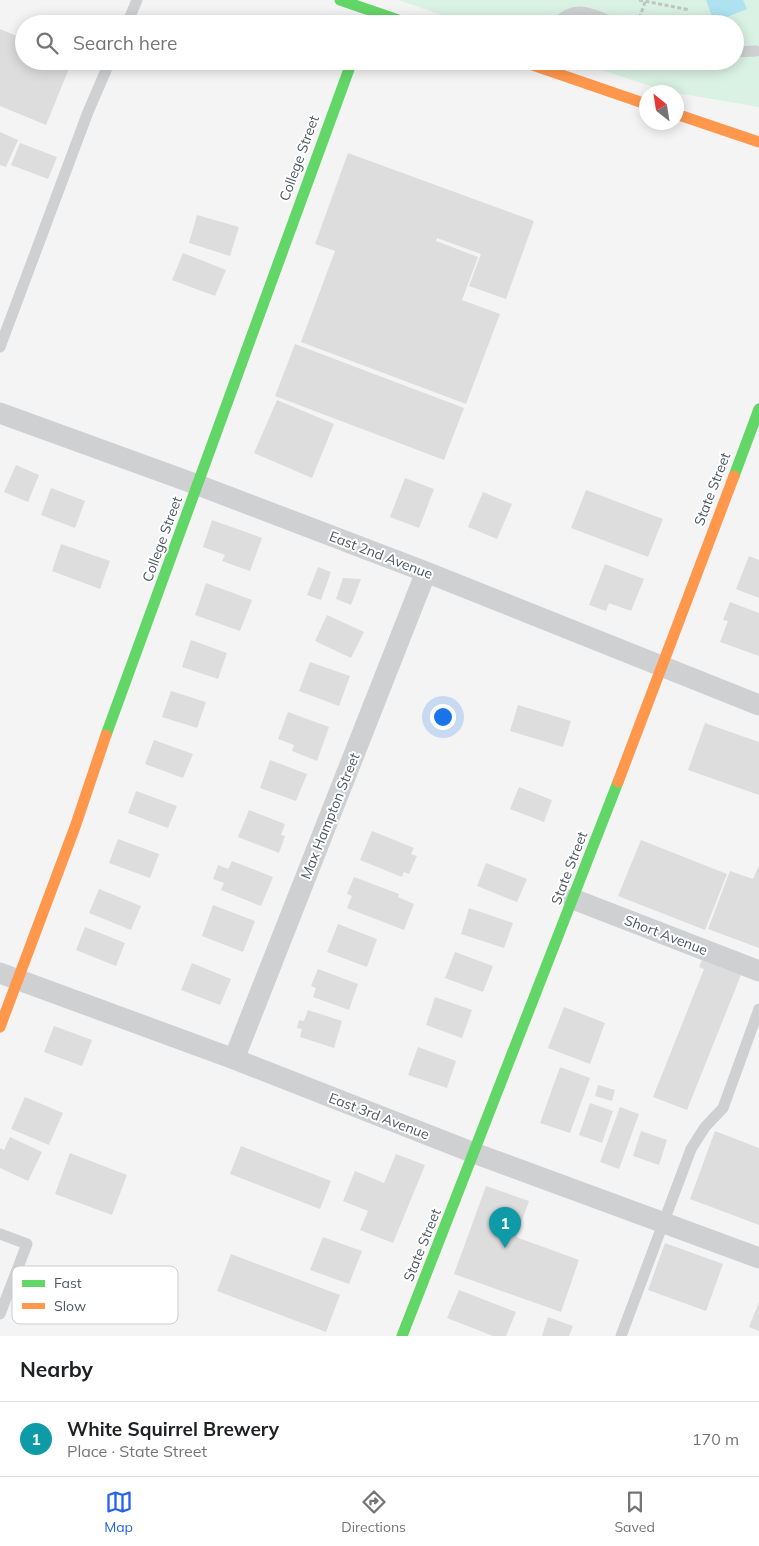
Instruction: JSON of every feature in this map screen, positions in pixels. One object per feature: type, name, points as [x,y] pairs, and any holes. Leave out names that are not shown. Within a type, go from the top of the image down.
[{"type":"street","points":[[340,0],[383,15]]},
{"type":"street","points":[[369,15],[371,11]]},
{"type":"street","name":"College Street","points":[[0,1028],[9,976],[75,827],[119,696],[349,70]]},
{"type":"street","points":[[554,70],[639,101]]},
{"type":"street","points":[[684,115],[743,123]]},
{"type":"street","points":[[684,116],[759,142]]},
{"type":"street","name":"State Street","points":[[402,1336],[573,899],[759,409]]},
{"type":"street","name":"East 2nd Avenue","points":[[0,413],[198,485],[426,572],[759,705]]},
{"type":"street","name":"Max Hampton Street","points":[[234,1059],[426,572]]},
{"type":"street","name":"Short Avenue","points":[[573,899],[759,971]]},
{"type":"street","name":"East 3rd Avenue","points":[[9,976],[234,1059],[474,1153],[759,1258]]},
{"type":"lane","points":[[131,15],[137,0]]},
{"type":"lane","points":[[564,15],[581,10],[594,15]]},
{"type":"lane","points":[[744,52],[756,51]]},
{"type":"lane","points":[[0,347],[88,112],[106,70]]},
{"type":"lane","points":[[621,1336],[665,1223],[691,1149],[706,1127],[723,1108],[759,1009]]},
{"type":"lane","points":[[0,1234],[27,1244],[19,1266]]},
{"type":"lane","points":[[0,1314],[12,1283]]},
{"type":"path","points":[[639,0],[690,10]]},
{"type":"path","points":[[640,15],[645,2]]},
{"type":"green space","points":[[399,0],[759,0],[759,107],[684,94],[684,85],[647,85],[602,70],[744,70],[744,15],[442,15]]},
{"type":"water","points":[[706,0],[743,0],[747,9],[732,15],[711,15]]},
{"type":"building","points":[[0,29],[15,35],[15,70],[68,70],[46,125],[0,106]]},
{"type":"building","points":[[0,132],[18,140],[6,167],[0,165]]},
{"type":"building","points":[[20,143],[57,157],[48,179],[11,165]]},
{"type":"building","points":[[348,153],[534,221],[506,299],[469,286],[481,254],[437,238],[436,241],[478,257],[462,300],[500,314],[466,404],[301,342],[335,251],[315,244]]},
{"type":"building","points":[[197,215],[239,227],[230,256],[189,243]]},
{"type":"building","points":[[183,253],[226,270],[215,296],[172,280]]},
{"type":"building","points":[[295,344],[464,408],[444,460],[275,396]]},
{"type":"building","points":[[277,400],[334,424],[312,478],[254,453]]},
{"type":"building","points":[[16,465],[39,475],[28,502],[4,492]]},
{"type":"building","points":[[405,478],[434,489],[419,528],[390,517]]},
{"type":"building","points":[[51,488],[85,501],[75,528],[41,515]]},
{"type":"building","points":[[586,490],[663,519],[648,557],[571,528]]},
{"type":"building","points":[[483,492],[512,504],[497,539],[468,527]]},
{"type":"building","points":[[212,520],[262,538],[250,571],[222,561],[225,555],[203,547]]},
{"type":"building","points":[[61,544],[110,561],[100,589],[52,571]]},
{"type":"building","points":[[749,556],[759,560],[759,598],[736,589]]},
{"type":"building","points":[[605,564],[644,579],[631,611],[609,603],[606,611],[589,605]]},
{"type":"building","points":[[318,567],[331,572],[321,600],[307,595]]},
{"type":"building","points":[[343,578],[361,579],[351,605],[336,599]]},
{"type":"building","points":[[206,583],[252,600],[240,631],[195,615]]},
{"type":"building","points":[[730,602],[759,613],[759,656],[720,642],[728,621],[723,620]]},
{"type":"building","points":[[327,615],[364,632],[351,658],[315,641]]},
{"type":"building","points":[[191,640],[227,653],[218,679],[182,667]]},
{"type":"building","points":[[310,662],[350,676],[339,706],[299,691]]},
{"type":"building","points":[[171,691],[206,702],[197,728],[162,717]]},
{"type":"building","points":[[518,705],[571,721],[563,747],[510,731]]},
{"type":"building","points":[[288,712],[329,727],[317,761],[292,751],[294,745],[278,739]]},
{"type":"building","points":[[705,723],[759,742],[759,795],[688,770]]},
{"type":"building","points":[[154,740],[193,754],[183,778],[145,764]]},
{"type":"building","points":[[270,760],[307,774],[296,801],[260,788]]},
{"type":"building","points":[[519,787],[552,800],[544,822],[510,809]]},
{"type":"building","points":[[136,791],[177,806],[168,828],[128,813]]},
{"type":"building","points":[[249,810],[285,824],[281,835],[285,836],[279,853],[238,837]]},
{"type":"building","points":[[372,831],[414,848],[411,854],[417,856],[409,874],[404,872],[402,877],[360,860]]},
{"type":"building","points":[[118,839],[159,854],[150,878],[109,863]]},
{"type":"building","points":[[641,840],[727,874],[705,930],[618,896]]},
{"type":"building","points":[[232,861],[273,877],[261,906],[221,890],[224,883],[213,879],[218,865],[228,869]]},
{"type":"building","points":[[486,863],[527,879],[517,902],[477,886]]},
{"type":"building","points":[[759,865],[759,948],[708,929],[730,871],[753,879]]},
{"type":"building","points":[[354,877],[399,894],[398,897],[414,904],[404,930],[347,908],[352,896],[347,894]]},
{"type":"building","points":[[99,889],[141,906],[131,930],[89,913]]},
{"type":"building","points":[[213,905],[255,921],[243,952],[202,936]]},
{"type":"building","points":[[469,908],[513,923],[504,948],[461,934]]},
{"type":"building","points":[[338,924],[377,939],[367,967],[327,952]]},
{"type":"building","points":[[85,927],[125,943],[116,966],[76,950]]},
{"type":"building","points":[[455,952],[493,966],[483,992],[445,978]]},
{"type":"building","points":[[702,960],[741,975],[687,1110],[653,1097],[704,969],[699,967]]},
{"type":"building","points":[[192,963],[231,979],[220,1005],[181,990]]},
{"type":"building","points":[[318,969],[358,984],[349,1010],[313,997],[316,988],[311,986]]},
{"type":"building","points":[[435,997],[472,1010],[462,1038],[426,1025]]},
{"type":"building","points":[[564,1007],[605,1023],[590,1064],[548,1048]]},
{"type":"building","points":[[308,1010],[342,1021],[334,1048],[300,1037],[302,1029],[297,1028],[299,1020],[304,1021]]},
{"type":"building","points":[[54,1026],[92,1040],[82,1066],[44,1052]]},
{"type":"building","points":[[418,1047],[456,1061],[447,1088],[408,1075]]},
{"type":"building","points":[[560,1067],[590,1078],[570,1133],[540,1123]]},
{"type":"building","points":[[598,1085],[615,1090],[612,1101],[595,1096]]},
{"type":"building","points":[[25,1097],[63,1113],[49,1145],[11,1129]]},
{"type":"building","points":[[590,1103],[613,1111],[602,1143],[579,1135]]},
{"type":"building","points":[[620,1107],[639,1114],[619,1169],[600,1162]]},
{"type":"building","points":[[641,1131],[667,1140],[659,1165],[633,1156]]},
{"type":"building","points":[[715,1131],[759,1148],[759,1225],[690,1199]]},
{"type":"building","points":[[10,1137],[42,1152],[28,1181],[0,1168],[0,1148],[4,1150]]},
{"type":"building","points":[[241,1146],[331,1181],[320,1209],[230,1174]]},
{"type":"building","points":[[70,1153],[127,1175],[112,1215],[55,1194]]},
{"type":"building","points":[[396,1154],[425,1165],[393,1243],[360,1230],[368,1211],[343,1201],[355,1171],[384,1183]]},
{"type":"building","points":[[486,1186],[529,1201],[516,1237],[579,1260],[561,1312],[454,1274]]},
{"type":"building","points":[[323,1237],[362,1251],[349,1284],[310,1270]]},
{"type":"building","points":[[665,1243],[723,1264],[706,1311],[648,1290]]},
{"type":"building","points":[[231,1254],[340,1295],[326,1332],[217,1291]]},
{"type":"building","points":[[459,1290],[516,1312],[506,1336],[493,1336],[447,1318]]},
{"type":"building","points":[[759,1302],[759,1331],[749,1327]]},
{"type":"building","points":[[548,1317],[573,1326],[569,1336],[542,1336]]},
{"type":"traffic: fast","points":[[340,0],[384,15]]},
{"type":"traffic: fast","points":[[106,735],[349,70]]},
{"type":"traffic: fast","points":[[734,476],[759,409]]},
{"type":"traffic: fast","points":[[402,1336],[618,782]]},
{"type":"traffic: slow","points":[[547,70],[639,102]]},
{"type":"traffic: slow","points":[[684,117],[759,142]]},
{"type":"traffic: slow","points":[[618,782],[734,476]]},
{"type":"traffic: slow","points":[[0,1027],[75,827],[106,735]]},
{"type":"place","name":"White Squirrel Brewery","points":[[505,1248]]}]
